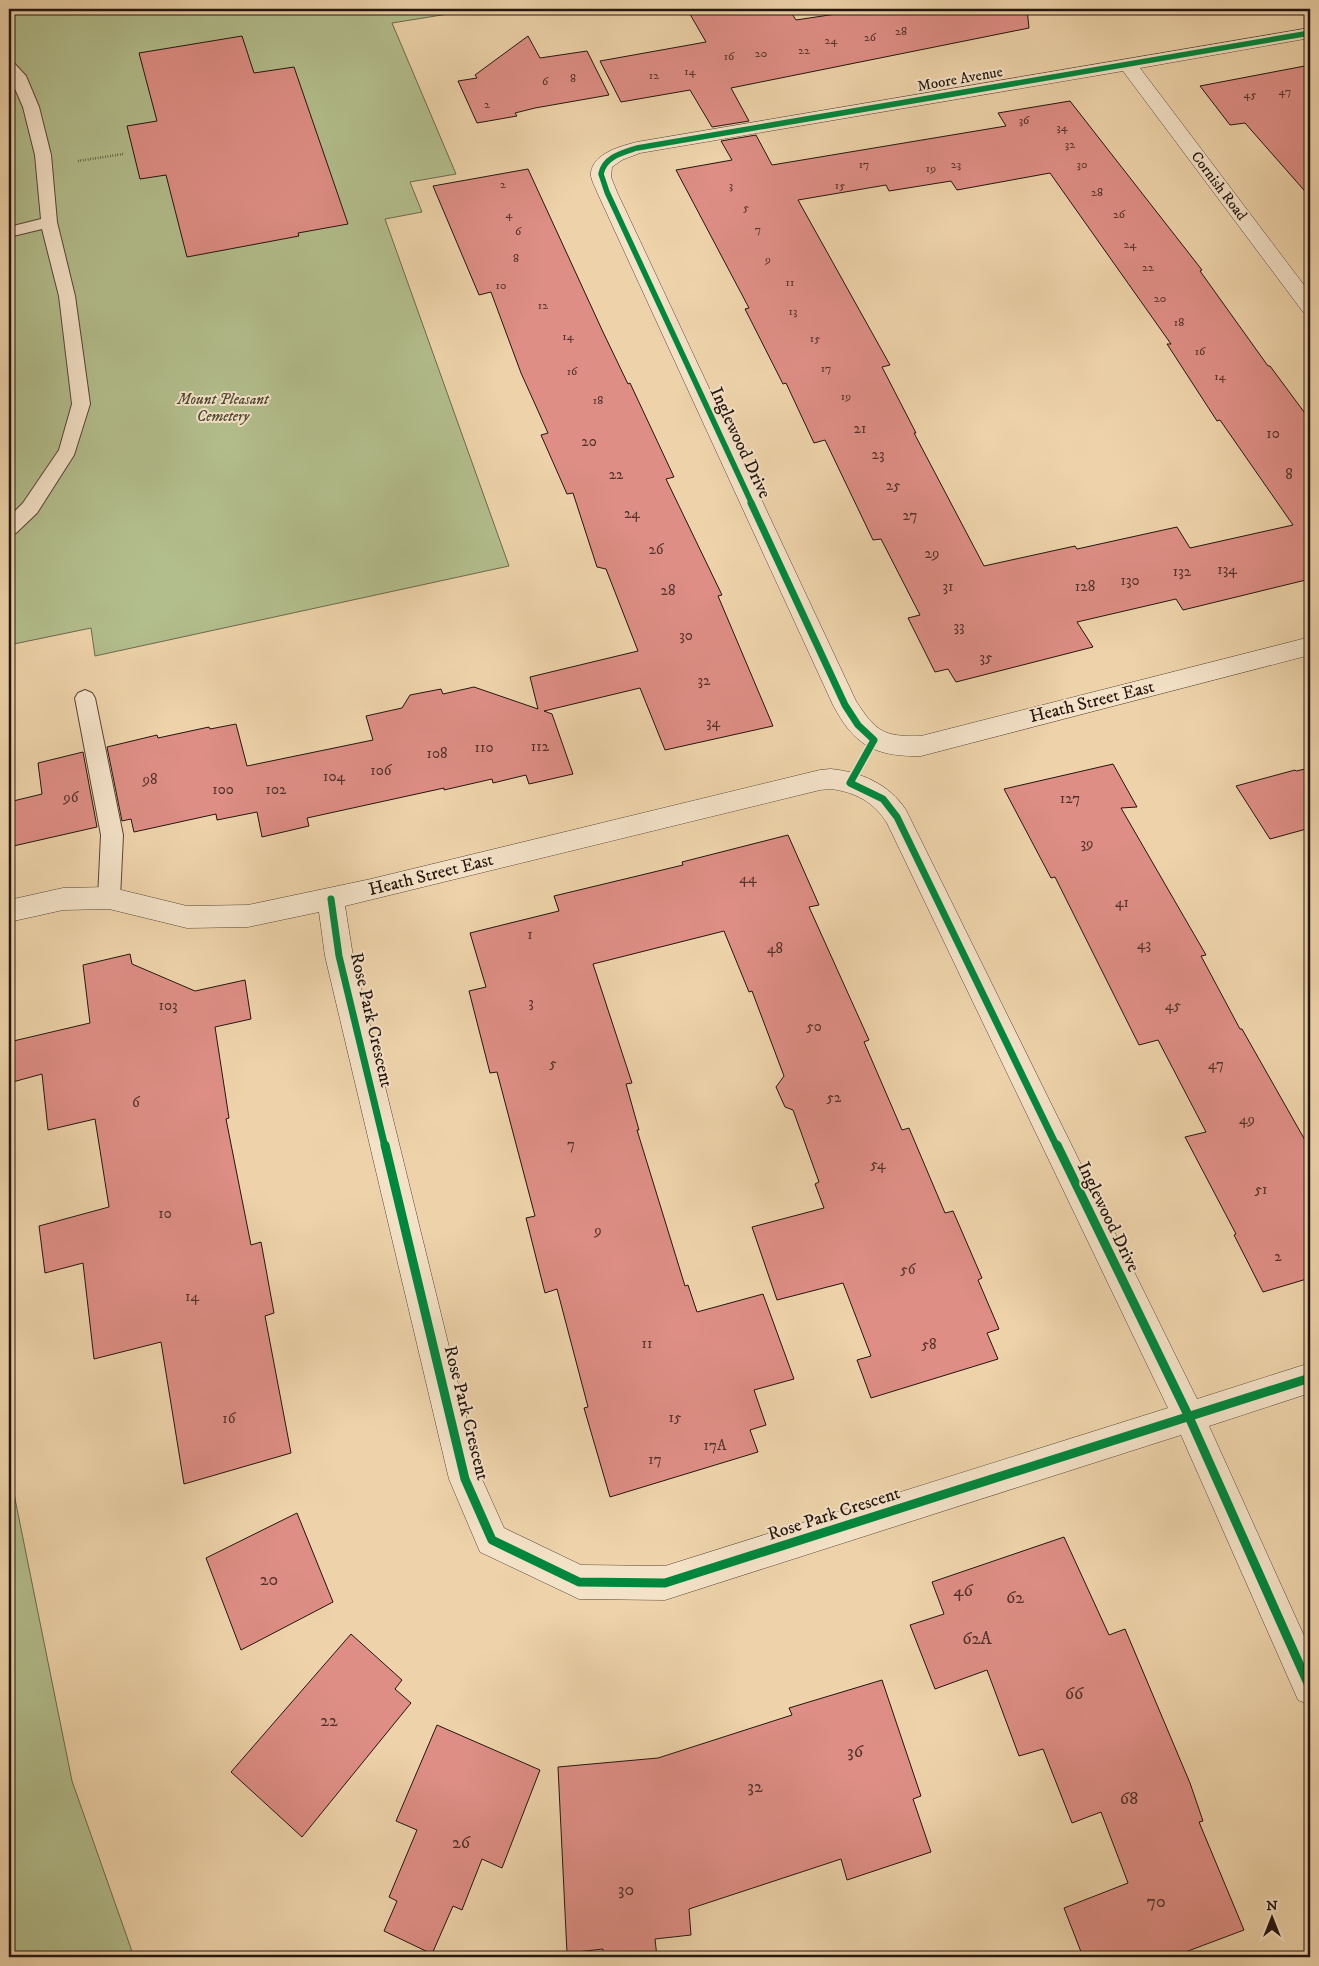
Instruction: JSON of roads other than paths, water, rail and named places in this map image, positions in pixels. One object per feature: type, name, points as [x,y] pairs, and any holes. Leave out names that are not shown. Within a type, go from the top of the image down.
[{"type":"street","name":"Moore Avenue","points":[[616,156],[637,148],[1310,33]]},
{"type":"street","name":"Cornish Road","points":[[1128,65],[1310,307]]},
{"type":"street","name":"Inglewood Drive","points":[[616,156],[604,165],[601,174],[607,192],[846,705],[858,725],[874,740]]},
{"type":"street","name":"Heath Street East","points":[[874,740],[900,747],[921,746],[1310,646]]},
{"type":"street","name":"Heath Street East","points":[[9,911],[63,899],[109,898],[187,917],[248,916],[331,899],[820,780],[838,780],[850,783]]},
{"type":"street","name":"Inglewood Drive","points":[[850,783],[879,795],[891,805],[1189,1417],[1310,1688]]},
{"type":"street","name":"Rose Park Crescent","points":[[331,899],[339,956],[465,1479],[492,1540],[580,1582],[665,1583],[1310,1378]]},
{"type":"lane","points":[[9,66],[18,76],[31,107],[43,154],[49,222],[67,296],[82,404],[68,451],[30,508],[9,528]]},
{"type":"lane","points":[[9,232],[49,222]]},
{"type":"lane","points":[[85,698],[112,834],[109,898]]},
{"type":"park label","name":"Mount Pleasant Cemetery","points":[[223,408]]}]
